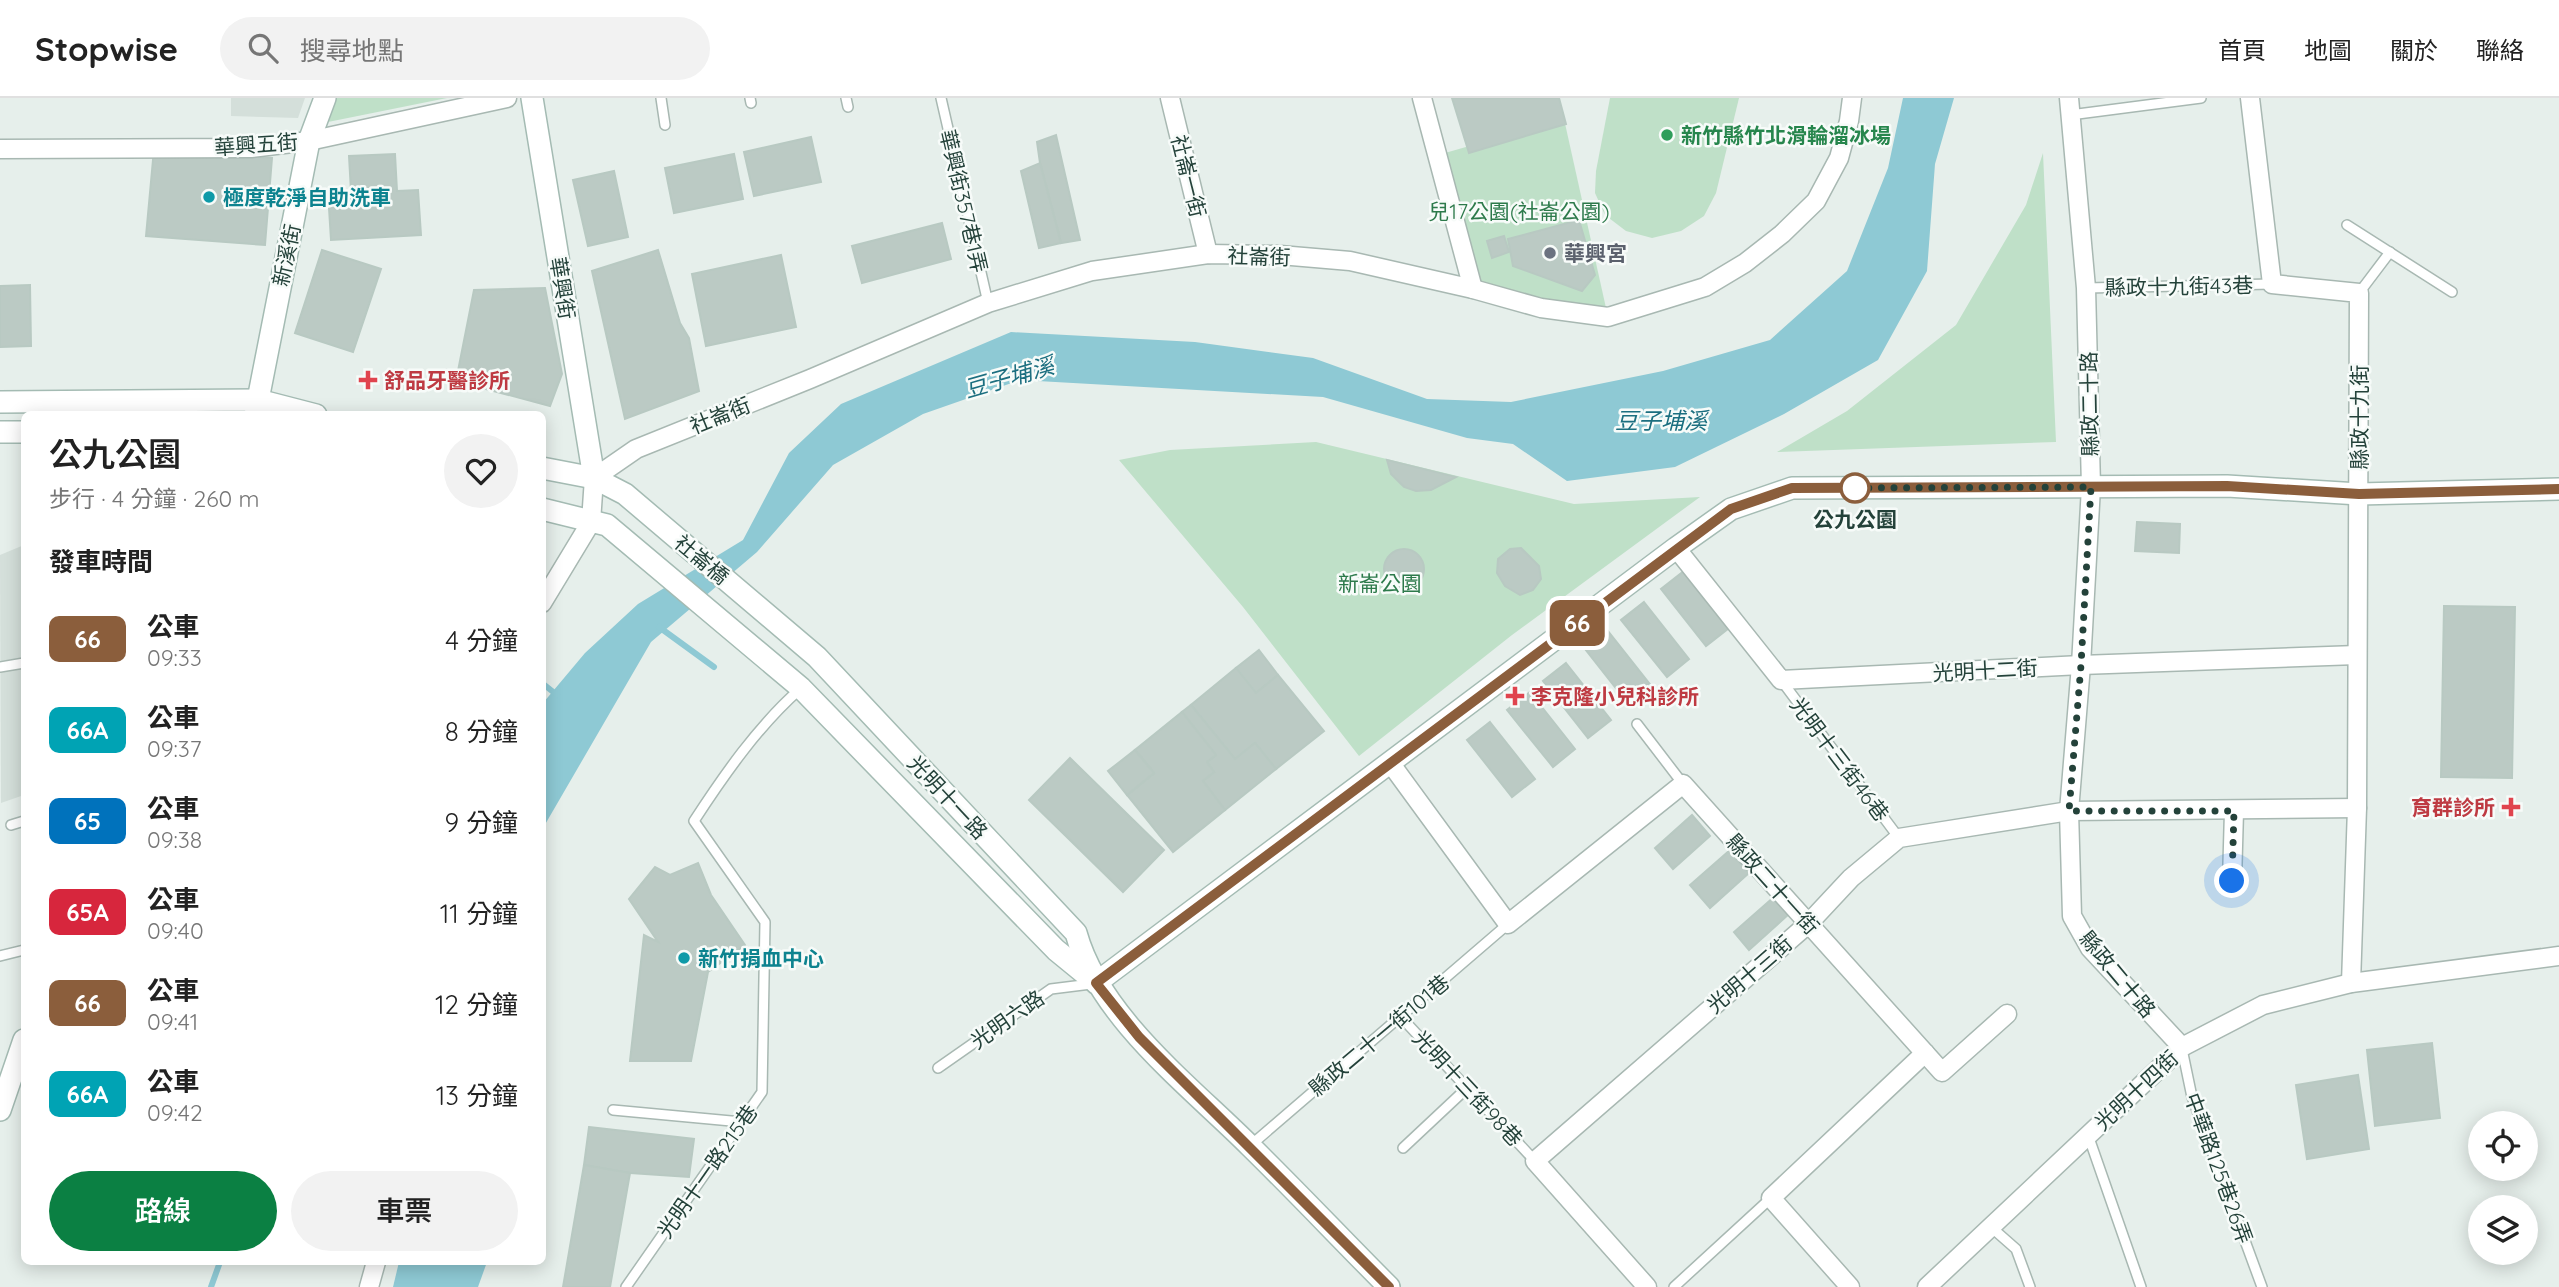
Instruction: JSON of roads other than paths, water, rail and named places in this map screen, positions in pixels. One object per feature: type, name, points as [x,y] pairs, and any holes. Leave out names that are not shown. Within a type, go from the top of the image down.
[{"type":"street","name":"新溪街","points":[[257,407],[309,141],[325,98]]},
{"type":"street","name":"華興五街","points":[[0,149],[251,148],[309,141],[507,98]]},
{"type":"street","name":"華興街","points":[[531,98],[594,478]]},
{"type":"street","name":"社崙一街","points":[[1170,98],[1208,254]]},
{"type":"street","points":[[1422,98],[1473,289]]},
{"type":"street","name":"社崙街","points":[[594,478],[636,449],[988,303],[1092,271],[1208,254],[1280,255],[1350,261],[1541,307],[1608,317],[1705,287],[1745,263],[1816,201],[1839,158],[1852,98]]},
{"type":"street","points":[[2250,98],[2272,284],[2359,293]]},
{"type":"street","name":"縣政二十路","points":[[2069,106],[2086,288],[2091,487],[2069,811],[2073,916],[2090,948],[2182,1047]]},
{"type":"street","name":"縣政十九街","points":[[2351,984],[2357,808],[2359,293]]},
{"type":"street","points":[[0,402],[257,407],[286,411]]},
{"type":"street","points":[[0,432],[21,432]]},
{"type":"street","name":"社崙橋","points":[[546,469],[594,478],[625,494],[779,624]]},
{"type":"street","points":[[546,597],[599,523],[594,478]]},
{"type":"street","name":"光明六路","points":[[1096,983],[1676,548],[1731,509],[1792,488],[2227,486],[2359,494],[2559,489]]},
{"type":"street","points":[[546,510],[599,523]]},
{"type":"street","name":"社崙橋","points":[[599,523],[756,649]]},
{"type":"street","points":[[1676,548],[1781,680]]},
{"type":"street","name":"光明十一路","points":[[779,624],[817,657],[1076,933],[1083,957],[1096,983]]},
{"type":"street","name":"光明十一路","points":[[756,649],[801,688],[1056,950],[1096,983],[1139,1037],[1389,1287]]},
{"type":"street","name":"光明十二街","points":[[1781,680],[2357,654]]},
{"type":"street","points":[[1391,764],[1508,924],[1683,784]]},
{"type":"street","name":"縣政二十一街","points":[[1683,784],[1925,1053]]},
{"type":"street","points":[[1899,838],[2069,811],[2357,808]]},
{"type":"street","points":[[2232,881],[2234,811]]},
{"type":"street","name":"光明十三街","points":[[1535,1161],[1808,924],[1852,878],[1899,838]]},
{"type":"street","name":"光明十四街","points":[[1927,1287],[2182,1047],[2263,1005],[2351,984],[2559,956]]},
{"type":"street","points":[[1850,1287],[1770,1198],[1925,1053],[1942,1072],[2007,1014]]},
{"type":"street","points":[[0,1110],[21,1049]]},
{"type":"street","points":[[1535,1161],[1647,1287]]},
{"type":"street","points":[[369,1287],[375,1265]]},
{"type":"lane","points":[[661,98],[665,125]]},
{"type":"lane","name":"華興街357巷1弄","points":[[941,98],[988,303]]},
{"type":"lane","points":[[2069,106],[2201,98]]},
{"type":"lane","points":[[2347,225],[2452,292]]},
{"type":"lane","points":[[2359,293],[2390,251]]},
{"type":"lane","name":"縣政十九街43巷","points":[[2086,288],[2272,284]]},
{"type":"lane","points":[[0,667],[21,664]]},
{"type":"lane","name":"光明十三街46巷","points":[[1781,680],[1899,838]]},
{"type":"lane","name":"光明十一路215巷","points":[[626,1287],[762,1092],[765,922],[694,821],[722,779],[785,702],[801,688]]},
{"type":"lane","points":[[1637,724],[1683,784]]},
{"type":"lane","points":[[11,825],[21,822]]},
{"type":"lane","name":"縣政二十一街101巷","points":[[1250,1146],[1508,924]]},
{"type":"lane","points":[[0,956],[21,951]]},
{"type":"lane","name":"光明六路","points":[[938,1068],[1051,989],[1096,983]]},
{"type":"lane","name":"光明十三街98巷","points":[[1400,1016],[1535,1161]]},
{"type":"lane","name":"中華路125巷26弄","points":[[2182,1047],[2192,1097],[2262,1287]]},
{"type":"lane","points":[[1403,1148],[1467,1088]]},
{"type":"lane","points":[[613,1110],[742,1122]]},
{"type":"lane","points":[[2088,1135],[2141,1287]]},
{"type":"lane","points":[[1674,1287],[1770,1198]]},
{"type":"lane","points":[[1992,1227],[2016,1249],[2030,1287]]},
{"type":"water","name":"豆子埔溪","points":[[1903,98],[1954,98],[1935,164],[1927,271],[1878,360],[1784,414],[1675,467],[1567,481],[1513,444],[1467,438],[1323,397],[1020,380],[923,414],[833,465],[757,552],[651,642],[546,823],[546,699],[585,653],[638,604],[743,540],[789,453],[841,404],[1011,332],[1195,342],[1313,358],[1427,399],[1511,402],[1663,371],[1770,340],[1847,271],[1888,168]]},
{"type":"water","points":[[398,1265],[486,1265],[478,1287],[393,1287]]},
{"type":"waterway","points":[[659,627],[714,667]]},
{"type":"waterway","points":[[546,686],[557,695]]},
{"type":"waterway","points":[[211,1287],[219,1265]]},
{"type":"place","name":"新竹縣竹北滑輪溜冰場","points":[[1667,135]]},
{"type":"place","name":"極度乾淨自助洗車","points":[[209,197]]},
{"type":"place","name":"華興宮","points":[[1550,253]]},
{"type":"place","name":"舒品牙醫診所","points":[[368,380]]},
{"type":"place","name":"公九公園","points":[[1855,488]]},
{"type":"place","name":"李克隆小兒科診所","points":[[1515,696]]},
{"type":"place","name":"育群診所","points":[[2511,807]]},
{"type":"place","name":"新竹捐血中心","points":[[684,958]]},
{"type":"park label","name":"兒17公園(社崙公園)","points":[[1519,211]]},
{"type":"park label","name":"新崙公園","points":[[1380,583]]}]
